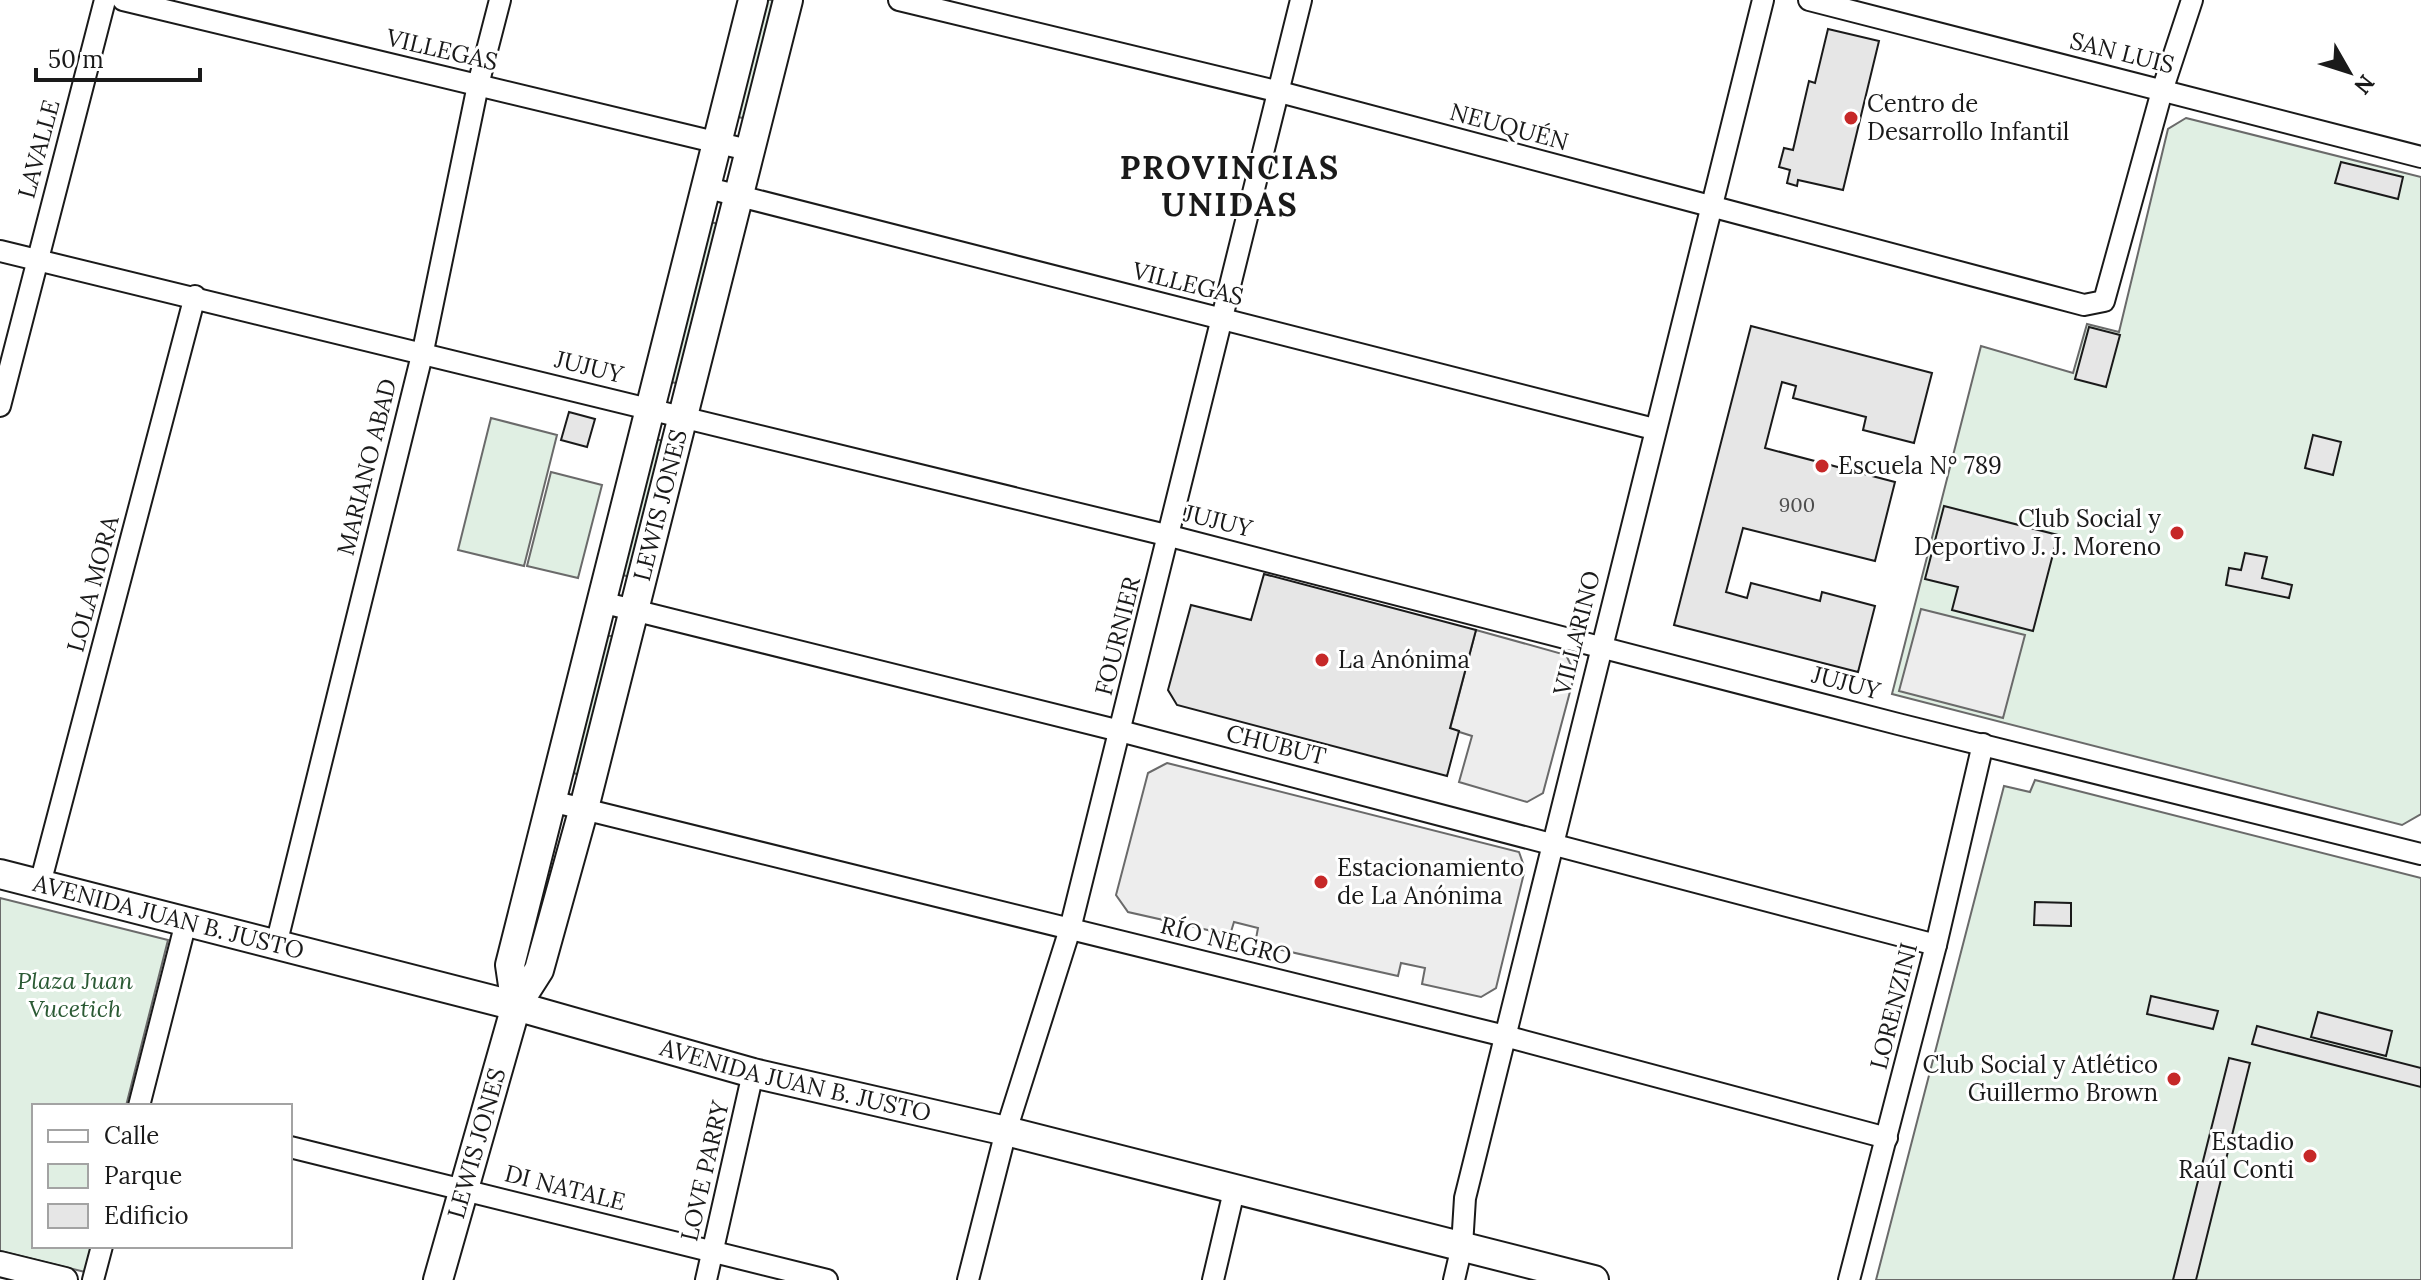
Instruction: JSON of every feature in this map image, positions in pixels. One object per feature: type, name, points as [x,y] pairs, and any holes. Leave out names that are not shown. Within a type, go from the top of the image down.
[{"type":"main road","name":"LEWIS JONES","points":[[516,1006],[510,965],[753,0]]},
{"type":"main road","name":"LEWIS JONES","points":[[438,1280],[516,1006],[539,970],[584,808],[788,0]]},
{"type":"main road","name":"AVENIDA JUAN B. JUSTO","points":[[0,874],[516,1006],[753,1073],[1006,1131],[1594,1280]]},
{"type":"street","name":"LAVALLE","points":[[0,406],[105,0]]},
{"type":"street","name":"VILLEGAS","points":[[123,0],[748,150]]},
{"type":"street","name":"MARIANO ABAD","points":[[276,945],[423,351],[478,85],[500,0]]},
{"type":"street","name":"NEUQUÉN","points":[[899,0],[1276,91],[1710,209],[2084,305],[2104,301],[2162,91]]},
{"type":"street","name":"FOURNIER","points":[[968,1280],[1006,1131],[1070,929],[1301,0]]},
{"type":"street","name":"VILLARINO","points":[[1454,1280],[1462,1246],[1465,1198],[1600,645],[1763,0]]},
{"type":"street","name":"SAN LUIS","points":[[1809,0],[2421,157]]},
{"type":"street","points":[[2162,91],[2192,0]]},
{"type":"street","name":"VILLEGAS","points":[[708,188],[1654,429]]},
{"type":"street","name":"JUJUY","points":[[0,251],[423,351],[1170,536],[2421,854]]},
{"type":"street","name":"LOLA MORA","points":[[40,884],[195,296]]},
{"type":"street","name":"CHUBUT","points":[[601,602],[1120,731],[1936,945]]},
{"type":"street","name":"LORENZINI","points":[[1849,1280],[1936,945],[1983,744]]},
{"type":"street","name":"RÍO NEGRO","points":[[551,801],[1505,1036],[1887,1138]]},
{"type":"street","points":[[140,1104],[186,922]]},
{"type":"street","name":"LOVE PARRY","points":[[706,1280],[753,1073]]},
{"type":"street","name":"DI NATALE","points":[[292,1147],[827,1280]]},
{"type":"street","points":[[1213,1280],[1234,1191]]},
{"type":"street","points":[[93,1280],[101,1248]]},
{"type":"street","points":[[0,1264],[65,1280]]},
{"type":"green space","points":[[764,0],[776,0],[746,119],[735,116]]},
{"type":"green space","name":"Club Social y Deportivo J. J. Moreno","points":[[2186,118],[2421,177],[2421,814],[2402,825],[1892,694],[1981,346],[2073,373],[2087,324],[2119,332],[2168,129]]},
{"type":"green space","points":[[707,221],[718,224],[679,384],[668,381]]},
{"type":"green space","points":[[491,418],[557,435],[524,566],[458,550]]},
{"type":"green space","points":[[654,439],[665,441],[630,577],[619,574]]},
{"type":"green space","points":[[551,472],[602,485],[578,578],[527,566]]},
{"type":"green space","points":[[605,635],[616,637],[581,775],[569,772]]},
{"type":"green space","name":"Club Social y Atlético Guillermo Brown","points":[[2035,780],[2421,878],[2421,1280],[1876,1280],[2004,786],[2030,792]]},
{"type":"green space","name":"Plaza Juan Vucetich","points":[[0,898],[168,940],[127,1104],[32,1104],[32,1248],[91,1248],[85,1272],[0,1251]]},
{"type":"shaded area","points":[[1921,609],[2025,635],[2003,718],[1899,691]]},
{"type":"shaded area","name":"Estacionamiento de La Anónima","points":[[1476,630],[1566,655],[1575,673],[1543,793],[1527,802],[1459,782],[1472,736],[1450,729]]},
{"type":"shaded area","name":"Estacionamiento de La Anónima","points":[[1167,763],[1519,852],[1525,869],[1496,988],[1481,997],[1422,984],[1425,968],[1401,963],[1398,976],[1255,944],[1258,928],[1234,922],[1230,935],[1128,912],[1116,895],[1148,773]]},
{"type":"building","name":"Centro de Desarrollo Infantil","points":[[1828,29],[1879,41],[1843,190],[1798,180],[1797,186],[1787,183],[1790,170],[1779,167],[1784,148],[1793,150],[1809,81],[1815,83]]},
{"type":"building","points":[[2341,162],[2403,177],[2398,199],[2335,183]]},
{"type":"building","name":"Escuela N° 789","points":[[1751,326],[1932,373],[1914,443],[1863,430],[1866,417],[1793,398],[1796,386],[1782,382],[1765,448],[1895,482],[1875,561],[1743,528],[1726,592],[1747,598],[1751,583],[1820,601],[1822,592],[1875,606],[1858,672],[1674,625]]},
{"type":"building","points":[[2089,327],[2120,335],[2106,387],[2075,379]]},
{"type":"building","points":[[569,412],[595,419],[587,447],[561,440]]},
{"type":"building","points":[[2313,435],[2341,442],[2333,475],[2305,468]]},
{"type":"building","name":"Club Social y Deportivo J. J. Moreno","points":[[1944,506],[2058,535],[2033,631],[1952,610],[1958,587],[1925,579]]},
{"type":"building","points":[[2245,553],[2267,557],[2262,578],[2292,585],[2289,598],[2226,585],[2229,568],[2241,570]]},
{"type":"building","name":"La Anónima","points":[[1264,574],[1476,630],[1450,728],[1459,731],[1447,776],[1177,705],[1168,690],[1191,605],[1251,620]]},
{"type":"building","points":[[2035,902],[2071,903],[2071,926],[2034,925]]},
{"type":"building","points":[[2151,996],[2218,1011],[2213,1029],[2147,1014]]},
{"type":"building","points":[[2318,1012],[2392,1031],[2386,1056],[2311,1037]]},
{"type":"building","points":[[2257,1026],[2421,1068],[2421,1087],[2252,1044]]},
{"type":"building","points":[[2229,1058],[2250,1063],[2196,1280],[2173,1280]]},
{"type":"place","name":"Centro de Desarrollo Infantil","points":[[1851,118]]},
{"type":"place","name":"Escuela N° 789","points":[[1822,466]]},
{"type":"place","name":"Club Social y Deportivo J. J. Moreno","points":[[2177,533]]},
{"type":"place","name":"La Anónima","points":[[1322,660]]},
{"type":"place","name":"Estacionamiento de La Anónima","points":[[1321,882]]},
{"type":"place","name":"Club Social y Atlético Guillermo Brown","points":[[2174,1079]]},
{"type":"place","name":"Estadio Raúl Conti","points":[[2310,1156]]},
{"type":"district","name":"PROVINCIAS UNIDAS","points":[[1230,186]]}]
